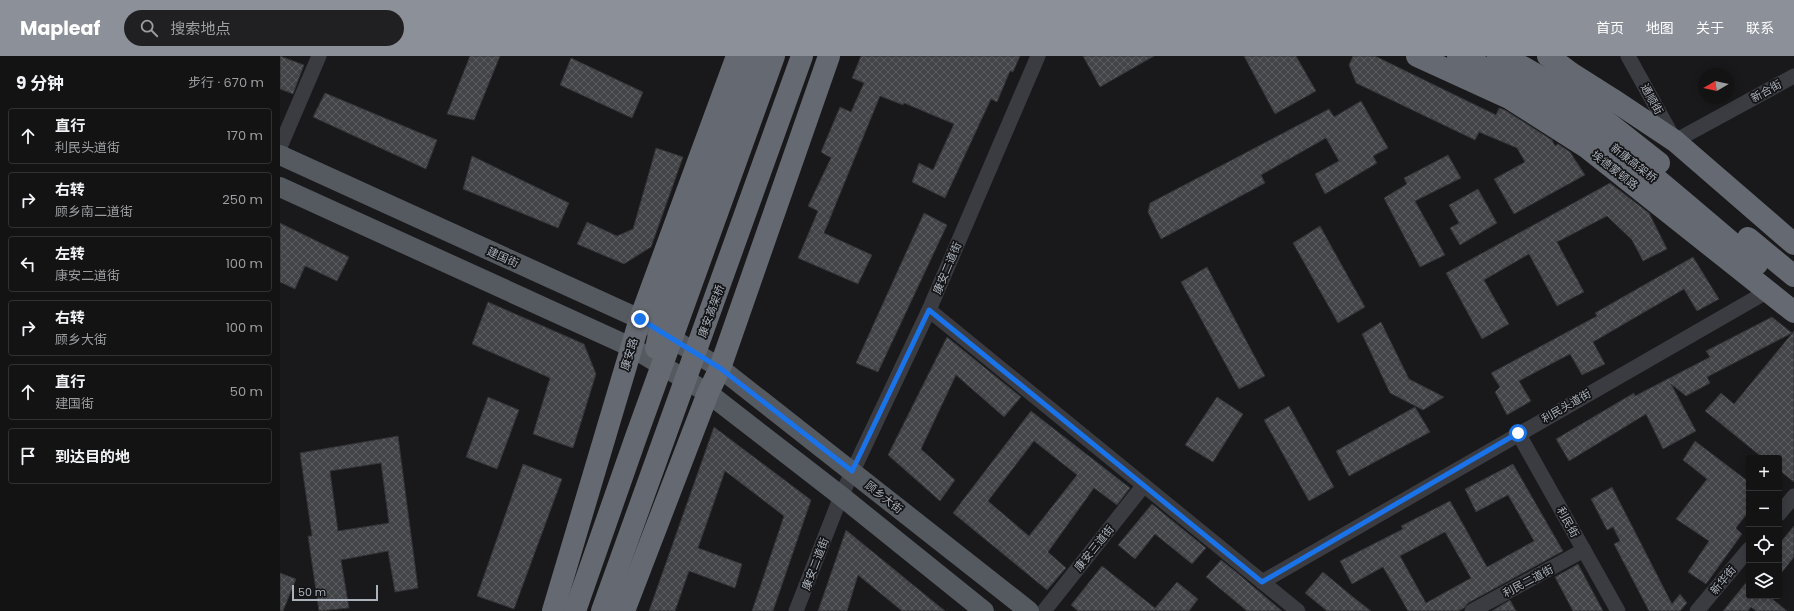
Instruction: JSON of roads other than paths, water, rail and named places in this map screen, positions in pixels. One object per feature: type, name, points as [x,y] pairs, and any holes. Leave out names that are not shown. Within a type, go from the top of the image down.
[{"type":"highway","name":"康安路","points":[[553,611],[640,319],[737,56]]},
{"type":"highway","points":[[636,437],[663,316],[754,56]]},
{"type":"highway","points":[[575,611],[636,437],[774,56]]},
{"type":"highway","name":"康安高架桥","points":[[602,611],[661,451],[802,56]]},
{"type":"highway","points":[[661,451],[720,327],[816,56]]},
{"type":"highway","points":[[624,611],[708,393],[720,368],[829,56]]},
{"type":"highway","name":"埃德蒙顿路","points":[[1417,56],[1509,98],[1586,147],[1794,312]]},
{"type":"highway","name":"新康高架桥","points":[[1458,56],[1512,80],[1564,110],[1646,171],[1794,294]]},
{"type":"highway","points":[[1498,56],[1529,70],[1574,96],[1631,140],[1794,276]]},
{"type":"highway","points":[[1526,56],[1571,73]]},
{"type":"highway","points":[[1548,56],[1571,73],[1675,141],[1794,244]]},
{"type":"main road","name":"建国街","points":[[280,155],[640,319],[720,368]]},
{"type":"main road","points":[[280,187],[631,347],[708,393],[841,496],[984,611]]},
{"type":"main road","name":"顾乡大街","points":[[720,368],[1029,611]]},
{"type":"street","points":[[280,147],[319,56]]},
{"type":"street","name":"康安二道街","points":[[796,611],[841,496],[929,310],[1038,56]]},
{"type":"street","name":"通顺街","points":[[1628,56],[1675,141]]},
{"type":"street","name":"新合街","points":[[1675,141],[1794,76]]},
{"type":"street","name":"利民头道街","points":[[1262,582],[1518,433],[1768,291]]},
{"type":"street","points":[[929,310],[1298,611]]},
{"type":"street","name":"利民街","points":[[1518,433],[1618,611]]},
{"type":"street","name":"康安三道街","points":[[1044,611],[1144,485]]},
{"type":"street","points":[[1782,510],[1794,496]]},
{"type":"street","name":"利民二道街","points":[[1472,611],[1584,550]]},
{"type":"street","name":"新华街","points":[[1697,611],[1746,553]]}]
